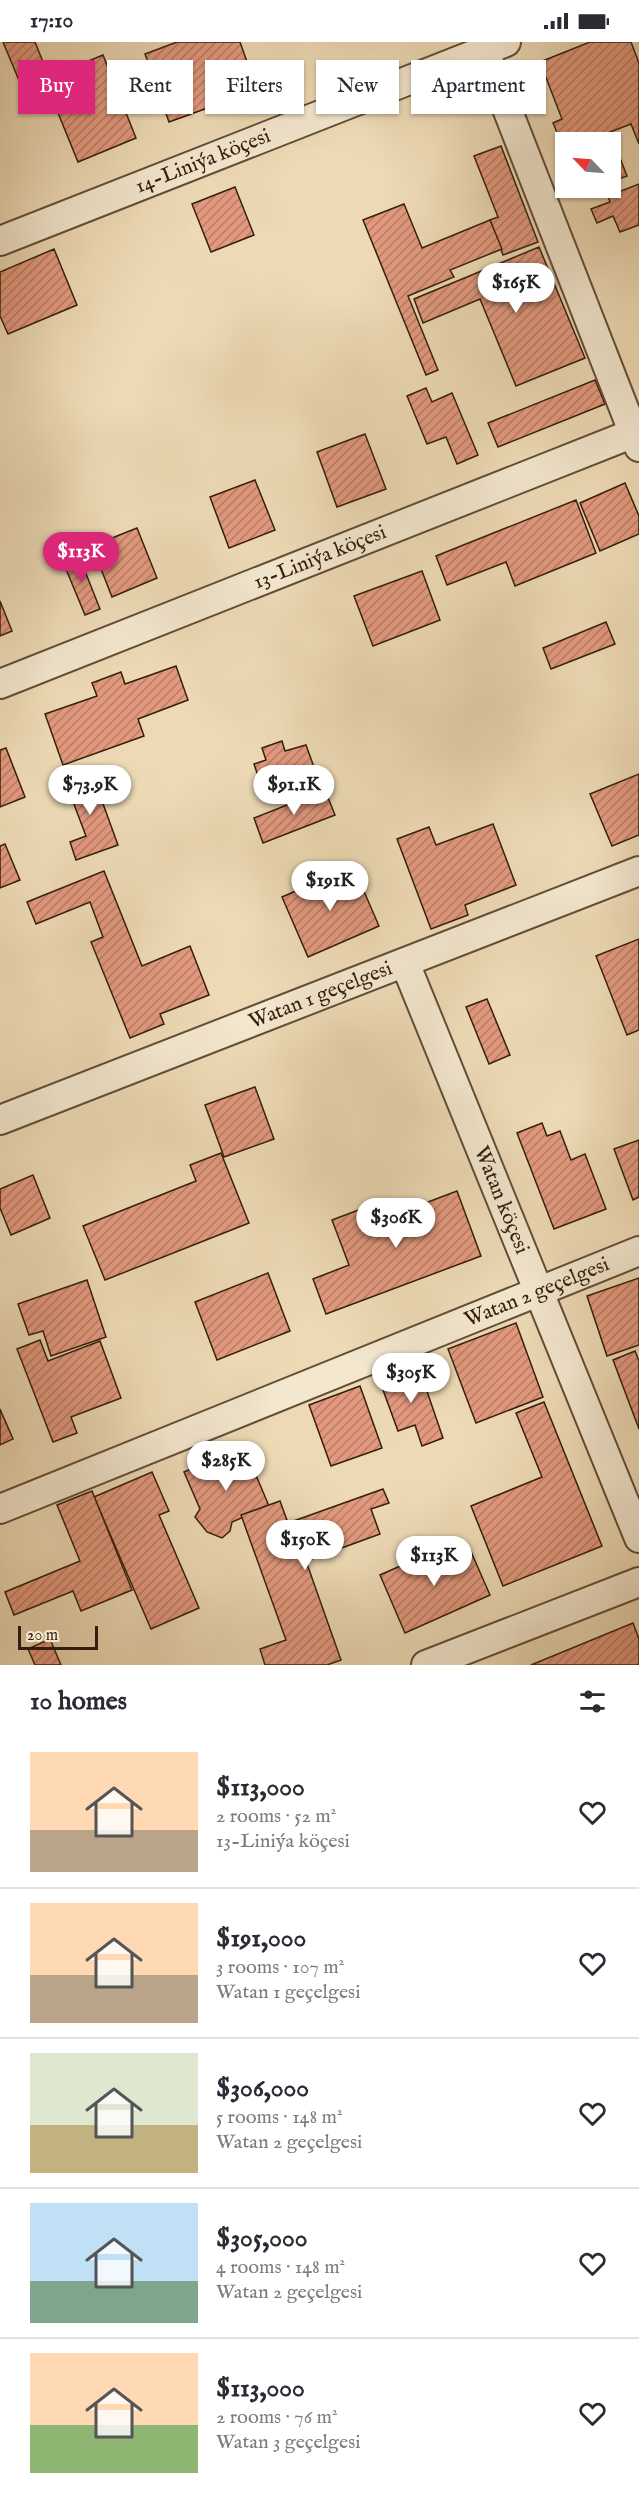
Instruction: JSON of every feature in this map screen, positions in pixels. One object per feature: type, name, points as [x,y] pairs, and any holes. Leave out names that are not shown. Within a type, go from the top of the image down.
[{"type":"street","name":"14-Liniýa köçesi","points":[[0,241],[491,45]]},
{"type":"street","points":[[491,45],[637,437]]},
{"type":"street","name":"13-Liniýa köçesi","points":[[0,684],[637,437]]},
{"type":"street","name":"Watan 1 geçelgesi","points":[[0,1120],[639,871]]},
{"type":"street","name":"Watan köçesi","points":[[405,963],[639,1538]]},
{"type":"street","name":"Watan 2 geçelgesi","points":[[0,1509],[639,1251]]},
{"type":"street","points":[[426,1665],[639,1582]]},
{"type":"building","points":[[3,42],[35,42],[42,60],[18,60],[18,78]]},
{"type":"building","points":[[177,42],[240,42],[246,60],[205,60],[205,109],[193,113],[193,60],[147,60],[145,54]]},
{"type":"building","points":[[590,42],[631,42],[639,63],[639,144],[631,124],[610,132],[557,132],[553,123],[562,119],[546,78],[545,60]]},
{"type":"building","points":[[103,55],[107,65],[107,114],[126,114],[136,138],[78,162],[58,114],[95,114],[95,60],[91,60]]},
{"type":"building","points":[[166,114],[191,114],[169,122]]},
{"type":"building","points":[[501,146],[538,242],[503,255],[490,220],[498,217],[474,156]]},
{"type":"building","points":[[621,160],[627,176],[621,178]]},
{"type":"building","points":[[639,184],[639,225],[620,232],[613,216],[597,223],[591,209],[610,202],[609,198],[621,198],[621,191]]},
{"type":"building","points":[[235,187],[254,235],[211,252],[192,204]]},
{"type":"building","points":[[404,204],[422,248],[490,220],[502,249],[450,270],[454,277],[408,296],[438,370],[426,375],[363,220]]},
{"type":"building","points":[[539,247],[585,358],[516,386],[480,299],[423,323],[414,299]]},
{"type":"building","points":[[54,249],[77,305],[8,334],[0,316],[0,272]]},
{"type":"building","points":[[595,380],[605,404],[498,447],[488,423]]},
{"type":"building","points":[[426,388],[432,402],[452,393],[478,455],[457,464],[446,437],[427,444],[407,396]]},
{"type":"building","points":[[365,434],[386,489],[337,507],[317,452]]},
{"type":"building","points":[[255,480],[275,530],[229,548],[210,497]]},
{"type":"building","points":[[625,483],[639,516],[639,534],[600,551],[580,503]]},
{"type":"building","points":[[576,500],[596,553],[515,586],[506,562],[447,585],[436,556]]},
{"type":"building","points":[[137,528],[157,578],[112,597],[92,546]]},
{"type":"building","points":[[77,551],[100,609],[85,615],[61,557]]},
{"type":"building","points":[[422,571],[440,620],[373,646],[354,596]]},
{"type":"building","points":[[0,601],[12,631],[0,636]]},
{"type":"building","points":[[606,622],[615,644],[551,669],[543,648]]},
{"type":"building","points":[[176,666],[188,700],[138,719],[144,736],[63,765],[45,714],[97,696],[92,683],[121,672],[125,684]]},
{"type":"building","points":[[282,741],[285,751],[306,745],[315,770],[262,788],[254,764],[266,760],[262,748]]},
{"type":"building","points":[[6,748],[25,797],[0,807],[0,750]]},
{"type":"building","points":[[90,768],[118,845],[76,860],[70,842],[86,836],[64,778]]},
{"type":"building","points":[[639,774],[639,835],[612,846],[590,794]]},
{"type":"building","points":[[325,790],[335,815],[263,843],[254,818]]},
{"type":"building","points":[[493,824],[516,885],[465,905],[468,915],[431,929],[397,839],[429,827],[436,845]]},
{"type":"building","points":[[5,844],[20,880],[0,888],[0,846]]},
{"type":"building","points":[[353,866],[379,926],[308,957],[282,897]]},
{"type":"building","points":[[104,871],[142,966],[190,946],[209,995],[160,1014],[164,1024],[130,1038],[91,942],[103,937],[90,902],[36,924],[27,902]]},
{"type":"building","points":[[639,939],[639,1030],[627,1035],[596,956]]},
{"type":"building","points":[[487,999],[510,1055],[489,1064],[466,1007]]},
{"type":"building","points":[[255,1087],[274,1139],[224,1157],[205,1105]]},
{"type":"building","points":[[542,1123],[547,1136],[560,1131],[571,1160],[585,1154],[606,1209],[554,1229],[517,1133]]},
{"type":"building","points":[[639,1140],[639,1197],[633,1200],[614,1149]]},
{"type":"building","points":[[221,1153],[249,1223],[105,1280],[83,1226],[196,1181],[190,1165]]},
{"type":"building","points":[[33,1175],[50,1218],[11,1235],[0,1208],[0,1189]]},
{"type":"building","points":[[457,1191],[481,1256],[326,1314],[313,1279],[349,1265],[332,1220],[385,1200],[391,1216]]},
{"type":"building","points":[[268,1273],[290,1331],[217,1360],[195,1302]]},
{"type":"building","points":[[639,1278],[639,1345],[607,1356],[587,1296]]},
{"type":"building","points":[[87,1280],[106,1337],[51,1356],[43,1331],[29,1335],[18,1304]]},
{"type":"building","points":[[516,1323],[543,1397],[476,1423],[448,1349]]},
{"type":"building","points":[[40,1340],[48,1361],[100,1341],[121,1398],[71,1417],[77,1433],[53,1442],[17,1349]]},
{"type":"building","points":[[635,1351],[639,1361],[639,1429],[613,1360]]},
{"type":"building","points":[[418,1365],[443,1438],[422,1446],[415,1425],[398,1431],[379,1379]]},
{"type":"building","points":[[360,1386],[382,1448],[331,1466],[309,1405]]},
{"type":"building","points":[[544,1402],[602,1546],[503,1586],[471,1506],[542,1477],[516,1413]]},
{"type":"building","points":[[0,1409],[13,1439],[0,1445]]},
{"type":"building","points":[[244,1447],[269,1506],[232,1522],[230,1531],[222,1538],[207,1532],[195,1517],[200,1509],[184,1472]]},
{"type":"building","points":[[152,1472],[169,1511],[159,1515],[199,1608],[151,1629],[94,1497]]},
{"type":"building","points":[[383,1489],[389,1503],[371,1509],[380,1534],[306,1561],[341,1660],[327,1665],[265,1665],[260,1649],[286,1640],[241,1515],[280,1501],[288,1523]]},
{"type":"building","points":[[92,1491],[132,1590],[81,1611],[73,1591],[14,1615],[5,1592],[80,1561],[57,1505]]},
{"type":"building","points":[[469,1547],[490,1595],[405,1633],[380,1575],[434,1551],[438,1560]]},
{"type":"building","points":[[633,1623],[639,1639],[639,1665],[531,1665]]},
{"type":"building","points":[[50,1639],[61,1665],[35,1665],[28,1649]]}]
